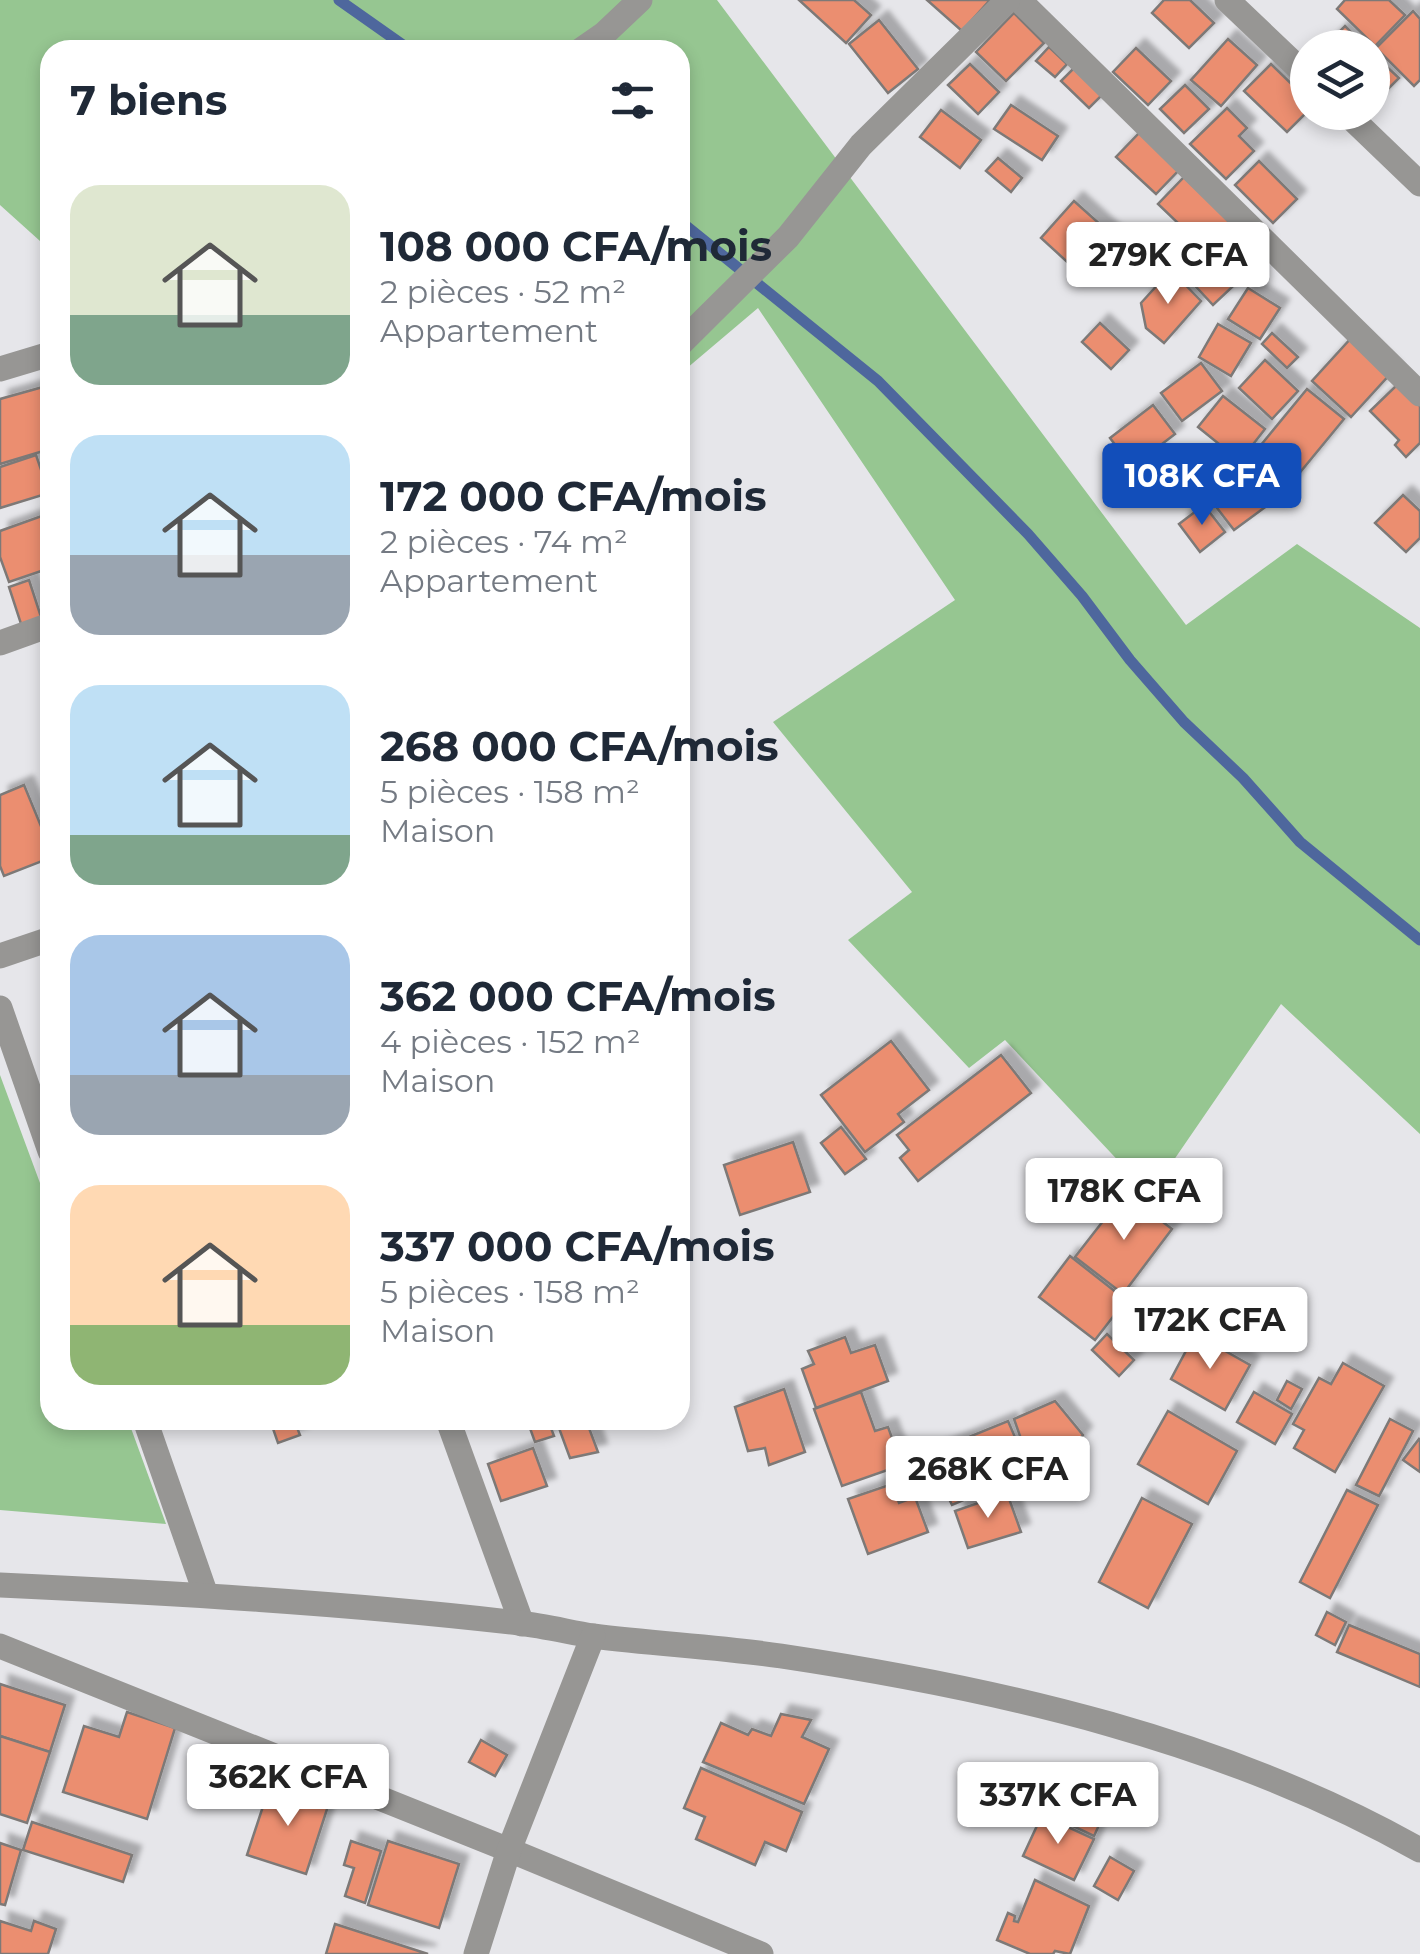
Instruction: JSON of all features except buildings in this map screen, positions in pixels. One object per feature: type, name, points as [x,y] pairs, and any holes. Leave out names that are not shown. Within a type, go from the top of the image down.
[{"type":"street","points":[[596,40],[640,0]]},
{"type":"street","points":[[690,334],[788,238],[860,145],[1008,0]]},
{"type":"street","points":[[1019,0],[1420,394]]},
{"type":"street","points":[[1227,0],[1290,60]]},
{"type":"street","points":[[1364,130],[1420,184]]},
{"type":"street","points":[[0,369],[40,357]]},
{"type":"street","points":[[0,643],[40,629]]},
{"type":"street","points":[[0,956],[40,942]]},
{"type":"street","points":[[0,1008],[40,1122]]},
{"type":"street","points":[[148,1430],[206,1595]]},
{"type":"street","points":[[452,1430],[522,1624]]},
{"type":"street","points":[[0,1586],[206,1595],[522,1624],[593,1636],[778,1656],[940,1683],[1110,1724],[1231,1764],[1420,1850]]},
{"type":"street","points":[[476,1954],[509,1850],[593,1636]]},
{"type":"street","points":[[0,1646],[761,1954]]},
{"type":"green space","points":[[0,0],[717,0],[1186,625],[1297,544],[1420,628],[1420,1134],[1281,1004],[1167,1170],[1126,1169],[1005,1040],[969,1068],[848,940],[912,892],[773,722],[955,600],[758,308],[690,366],[690,40],[40,40],[40,241],[0,205]]},
{"type":"green space","points":[[0,1075],[40,1183],[40,1430],[132,1430],[166,1524],[0,1510]]},
{"type":"waterway","points":[[339,0],[396,40]]},
{"type":"waterway","points":[[690,229],[878,381],[1028,534],[1184,722],[1243,778],[1300,842],[1420,940]]}]
